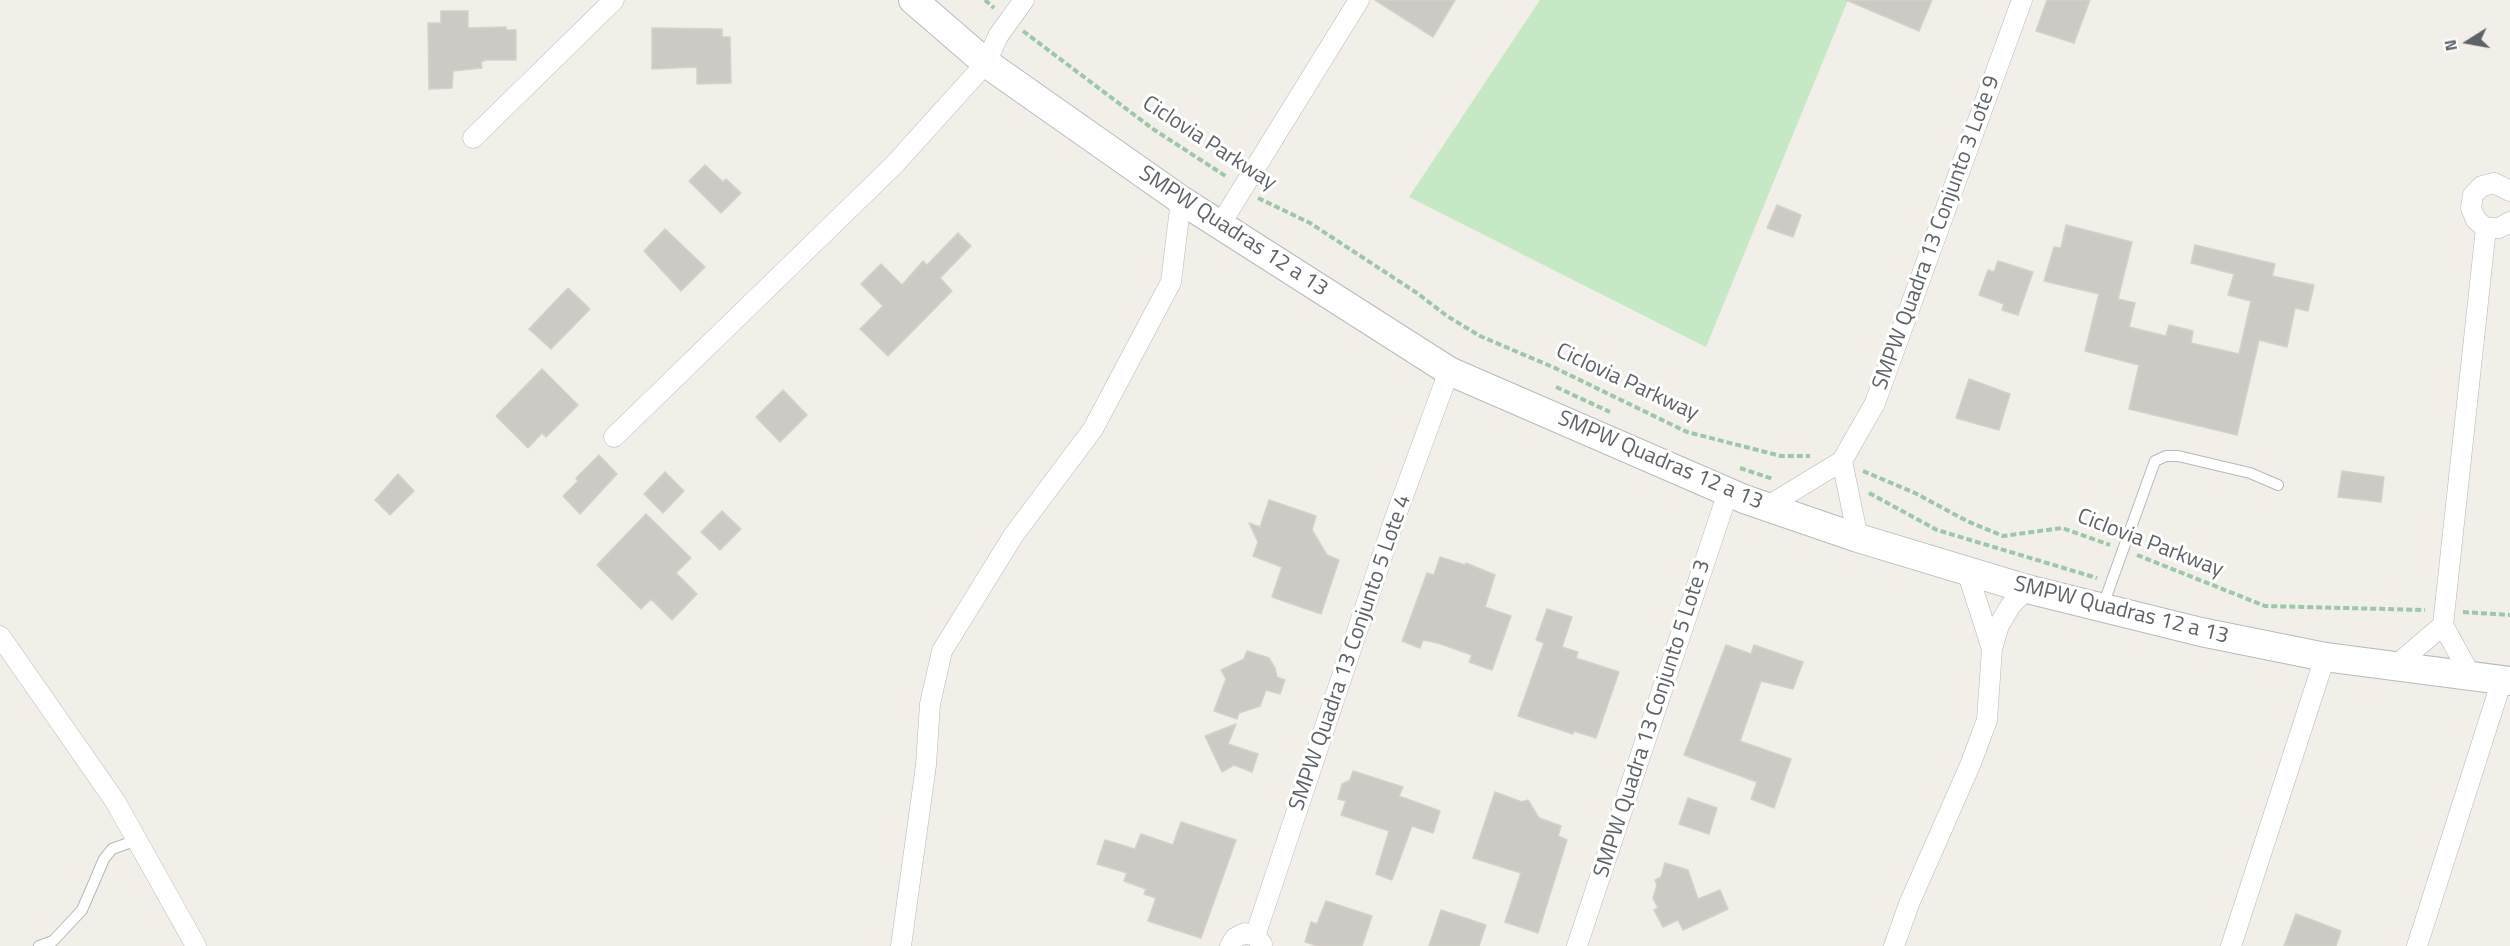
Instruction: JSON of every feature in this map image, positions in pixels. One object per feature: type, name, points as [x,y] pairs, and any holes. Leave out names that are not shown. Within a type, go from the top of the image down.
[{"type":"street","points":[[473,138],[614,0]]},
{"type":"street","name":"SMPW Quadras 12 a 13","points":[[913,0],[986,63],[1181,200],[1449,371],[1729,478],[1768,506],[1858,538],[2027,589],[2107,595],[2201,632],[2325,657],[2472,678],[2506,680]]},
{"type":"street","points":[[614,437],[894,165],[986,63],[998,36],[1024,0]]},
{"type":"street","points":[[1220,225],[1359,0]]},
{"type":"street","name":"SMPW Quadra 13 Conjunto 3 Lote 9","points":[[1768,506],[1842,461],[1875,403],[2022,0]]},
{"type":"street","points":[[2510,191],[2494,183],[2482,186],[2473,195],[2471,208],[2476,220],[2486,228],[2499,228],[2510,222]]},
{"type":"street","points":[[901,946],[926,765],[930,704],[942,651],[1013,536],[1093,429],[1171,282],[1181,200]]},
{"type":"street","points":[[2472,678],[2444,618],[2486,228]]},
{"type":"street","name":"SMPW Quadra 13 Conjunto 5 Lote 4","points":[[1230,946],[1240,935],[1259,941],[1395,518],[1449,371]]},
{"type":"street","points":[[1842,461],[1858,538]]},
{"type":"street","name":"SMPW Quadra 13 Conjunto 5 Lote 3","points":[[1578,946],[1729,478]]},
{"type":"street","points":[[1967,571],[1992,649]]},
{"type":"street","points":[[1894,946],[1909,904],[1987,720],[1992,649],[2005,615],[2027,589]]},
{"type":"street","points":[[2394,667],[2444,618]]},
{"type":"street","points":[[0,636],[115,801],[196,946]]},
{"type":"street","points":[[2231,946],[2325,657]]},
{"type":"street","points":[[2417,946],[2506,680]]},
{"type":"lane","points":[[2107,595],[2155,461],[2166,456],[2178,456],[2250,473],[2278,485]]},
{"type":"lane","points":[[39,946],[53,941],[82,910],[104,859],[112,849],[137,840]]},
{"type":"path","name":"Ciclovia Parkway","points":[[985,0],[1153,129],[1266,203],[1310,223],[1417,293],[1447,316],[1480,336],[1555,368],[1687,432],[1781,456],[1834,457],[2003,536],[2062,528],[2265,606],[2444,618],[2510,615]]},
{"type":"path","points":[[1556,387],[1621,417]]},
{"type":"path","points":[[1729,478],[1798,487]]},
{"type":"path","points":[[1849,491],[1868,492],[1937,530],[2107,595]]},
{"type":"green space","points":[[1540,0],[1848,0],[1706,347],[1409,197]]},
{"type":"building","points":[[1375,0],[1455,0],[1433,37]]},
{"type":"building","points":[[1846,0],[1932,0],[1919,31]]},
{"type":"building","points":[[2047,0],[2090,0],[2074,43],[2036,31]]},
{"type":"building","points":[[441,11],[468,11],[468,28],[506,27],[506,30],[516,30],[516,60],[486,60],[481,62],[482,68],[453,71],[452,88],[429,89],[428,23],[441,23]]},
{"type":"building","points":[[652,28],[722,29],[722,37],[730,37],[731,83],[697,84],[697,67],[652,69]]},
{"type":"building","points":[[705,165],[723,182],[726,179],[741,193],[721,213],[689,181]]},
{"type":"building","points":[[1777,205],[1801,215],[1793,237],[1767,228]]},
{"type":"building","points":[[2066,225],[2132,242],[2118,299],[2135,303],[2129,327],[2166,336],[2169,325],[2193,331],[2191,343],[2239,354],[2251,301],[2228,295],[2234,274],[2191,263],[2195,245],[2275,264],[2272,276],[2314,285],[2308,311],[2295,308],[2287,347],[2259,340],[2237,435],[2129,409],[2139,365],[2085,351],[2099,294],[2044,281],[2054,247],[2061,248]]},
{"type":"building","points":[[665,229],[705,267],[681,291],[644,251]]},
{"type":"building","points":[[958,233],[971,246],[940,278],[952,291],[888,356],[860,329],[883,306],[861,284],[881,264],[902,285],[923,261],[927,265]]},
{"type":"building","points":[[1998,261],[2033,272],[2018,315],[2002,310],[2004,304],[1979,295],[1988,270],[1994,272]]},
{"type":"building","points":[[568,288],[590,309],[551,349],[529,329]]},
{"type":"building","points":[[542,369],[578,405],[546,437],[542,433],[528,448],[496,416]]},
{"type":"building","points":[[1969,379],[2010,394],[1999,430],[1956,418]]},
{"type":"building","points":[[783,390],[807,415],[780,442],[756,417]]},
{"type":"building","points":[[599,455],[617,474],[580,514],[563,496],[578,481],[576,478]]},
{"type":"building","points":[[2342,471],[2384,477],[2381,502],[2338,497]]},
{"type":"building","points":[[665,472],[684,491],[663,513],[644,494]]},
{"type":"building","points":[[398,474],[414,491],[390,515],[375,500]]},
{"type":"building","points":[[1269,500],[1316,516],[1312,530],[1327,555],[1339,560],[1321,614],[1272,597],[1282,567],[1253,556],[1258,542],[1249,523],[1260,527]]},
{"type":"building","points":[[722,511],[741,529],[720,550],[701,532]]},
{"type":"building","points":[[646,514],[691,558],[676,573],[697,594],[672,620],[651,599],[641,609],[597,565]]},
{"type":"building","points":[[1440,557],[1465,565],[1466,563],[1495,575],[1485,607],[1511,616],[1492,670],[1469,662],[1472,655],[1438,643],[1423,640],[1420,648],[1402,641],[1427,573],[1434,575]]},
{"type":"building","points":[[1547,609],[1572,617],[1562,647],[1578,652],[1576,658],[1619,672],[1596,738],[1574,731],[1573,734],[1518,716],[1544,643],[1536,640]]},
{"type":"building","points":[[1726,645],[1751,654],[1754,645],[1803,662],[1793,689],[1761,681],[1740,741],[1791,759],[1774,808],[1751,799],[1757,782],[1684,755]]},
{"type":"building","points":[[1247,651],[1269,658],[1277,677],[1285,680],[1280,694],[1266,690],[1260,706],[1239,713],[1237,719],[1214,711],[1226,679],[1221,670],[1244,659]]},
{"type":"building","points":[[1236,724],[1228,744],[1258,754],[1252,772],[1234,765],[1222,772],[1205,736]]},
{"type":"building","points":[[1353,771],[1403,787],[1399,796],[1440,811],[1433,833],[1412,826],[1392,880],[1376,874],[1389,831],[1341,815],[1346,801],[1338,799],[1342,784],[1350,780]]},
{"type":"building","points":[[1495,792],[1522,802],[1528,800],[1539,818],[1561,826],[1558,836],[1567,840],[1538,933],[1505,922],[1521,873],[1473,858]]},
{"type":"building","points":[[1688,798],[1717,808],[1709,834],[1679,824]]},
{"type":"building","points":[[1181,822],[1236,840],[1201,938],[1148,921],[1156,898],[1144,894],[1146,889],[1124,881],[1127,873],[1097,864],[1105,840],[1135,849],[1141,834],[1173,845]]},
{"type":"building","points":[[1665,863],[1688,870],[1698,899],[1720,890],[1728,909],[1683,930],[1678,920],[1663,927],[1654,910],[1658,908],[1653,898],[1657,885],[1655,880],[1661,877]]},
{"type":"building","points":[[1326,901],[1372,916],[1362,946],[1318,946],[1305,942],[1311,922],[1317,924]]},
{"type":"building","points":[[1441,910],[1486,925],[1479,946],[1429,946]]},
{"type":"building","points":[[2296,914],[2341,931],[2336,946],[2284,946]]}]
